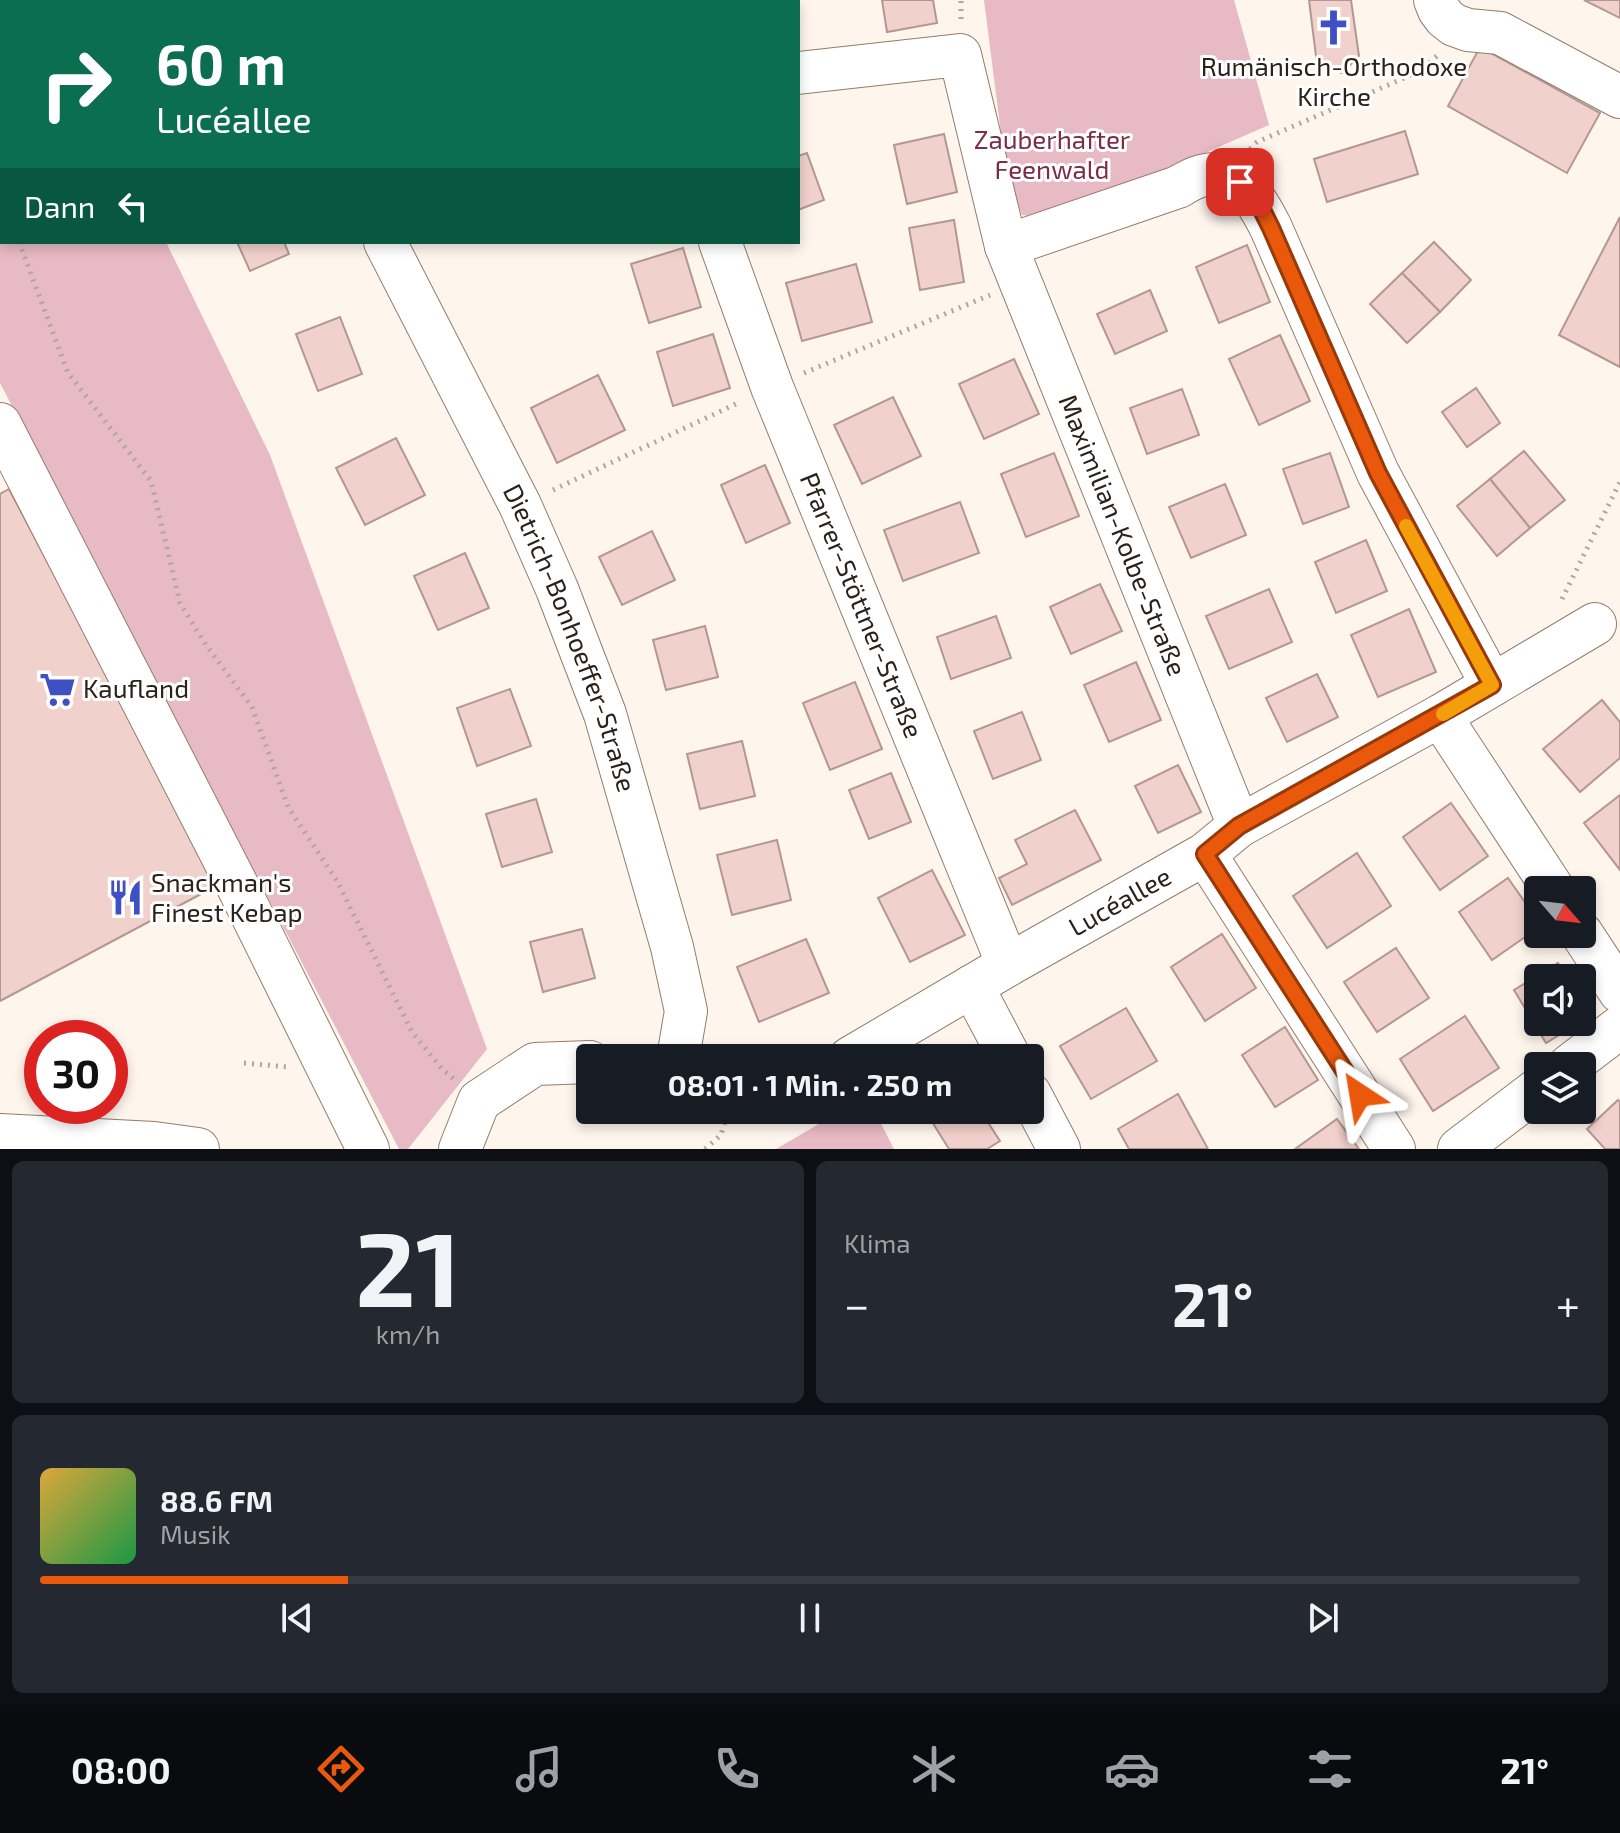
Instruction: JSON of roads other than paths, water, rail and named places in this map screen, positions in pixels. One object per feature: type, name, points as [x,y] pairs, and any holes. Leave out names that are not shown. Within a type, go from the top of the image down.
[{"type":"street","points":[[1435,0],[1445,18],[1454,25],[1468,30],[1500,33],[1620,97]]},
{"type":"street","name":"Maximilian-Kolbe-Straße","points":[[800,73],[960,55],[1006,246],[1239,826]]},
{"type":"street","points":[[1006,246],[1178,187],[1201,176],[1223,174],[1240,182],[1259,204],[1378,473],[1492,685]]},
{"type":"street","name":"Dietrich-Bonhoeffer-Straße","points":[[386,244],[520,505],[557,589],[605,714],[672,947],[686,1011],[680,1044]]},
{"type":"street","name":"Pfarrer-Stöttner-Straße","points":[[721,244],[772,387],[1008,965]]},
{"type":"street","points":[[0,424],[233,877],[368,1149]]},
{"type":"street","name":"Lucéallee","points":[[874,1044],[1205,854],[1239,826],[1440,716],[1595,624]]},
{"type":"street","points":[[1440,716],[1545,876]]},
{"type":"street","points":[[1205,854],[1394,1149]]},
{"type":"street","points":[[1591,948],[1620,992]]},
{"type":"street","points":[[972,986],[1003,1044]]},
{"type":"street","points":[[1587,1052],[1620,1027]]},
{"type":"street","points":[[460,1149],[479,1101],[535,1064],[576,1063]]},
{"type":"street","points":[[1459,1149],[1524,1100]]},
{"type":"street","points":[[1044,1121],[1059,1149]]},
{"type":"street","points":[[0,1135],[154,1143],[198,1149]]},
{"type":"place","name":"Rumänisch-Orthodoxe Kirche","points":[[1334,28]]},
{"type":"place","name":"Kaufland","points":[[57,689]]},
{"type":"place","name":"Snackman's Finest Kebap","points":[[125,898]]},
{"type":"park label","name":"Zauberhafter Feenwald","points":[[1052,155]]}]
